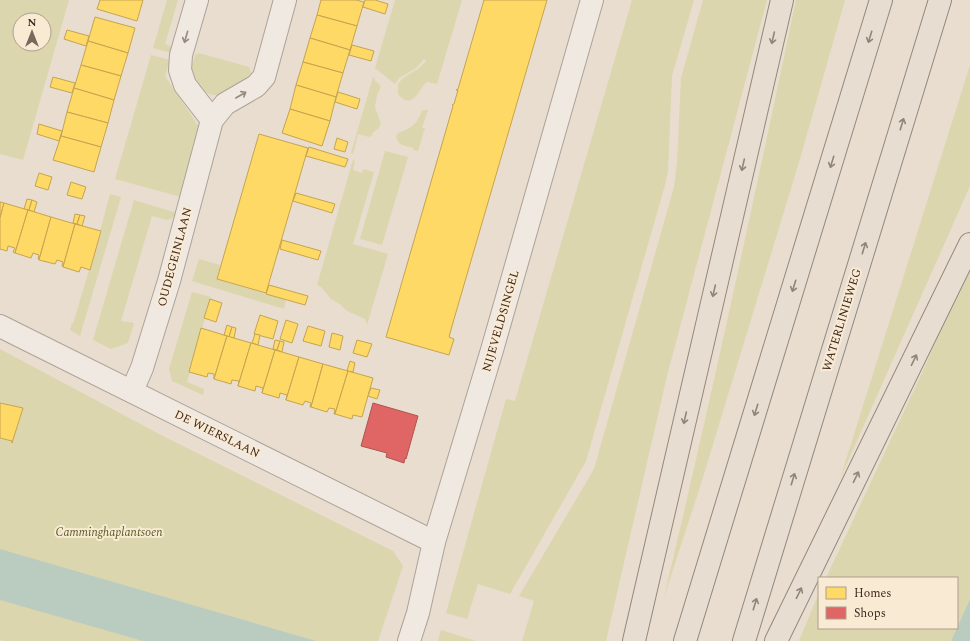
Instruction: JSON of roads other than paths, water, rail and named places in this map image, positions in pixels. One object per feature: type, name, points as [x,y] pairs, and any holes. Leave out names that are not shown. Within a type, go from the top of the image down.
[{"type":"main road","points":[[634,641],[782,0]]},
{"type":"main road","points":[[686,641],[881,0]]},
{"type":"main road","name":"WATERLINIEWEG","points":[[744,641],[940,0]]},
{"type":"main road","points":[[776,641],[970,244]]},
{"type":"street","points":[[197,0],[181,55],[180,70],[185,85],[212,120]]},
{"type":"street","name":"OUDEGEINLAAN","points":[[132,391],[142,368],[169,281],[212,120],[225,104],[256,86],[264,77],[285,0]]},
{"type":"street","name":"NIJEVELDSINGEL","points":[[410,638],[418,613],[434,542],[492,350],[592,0]]},
{"type":"street","name":"DE WIERSLAAN","points":[[0,326],[434,542]]},
{"type":"park label","name":"Camminghaplantsoen","points":[[109,532]]}]
